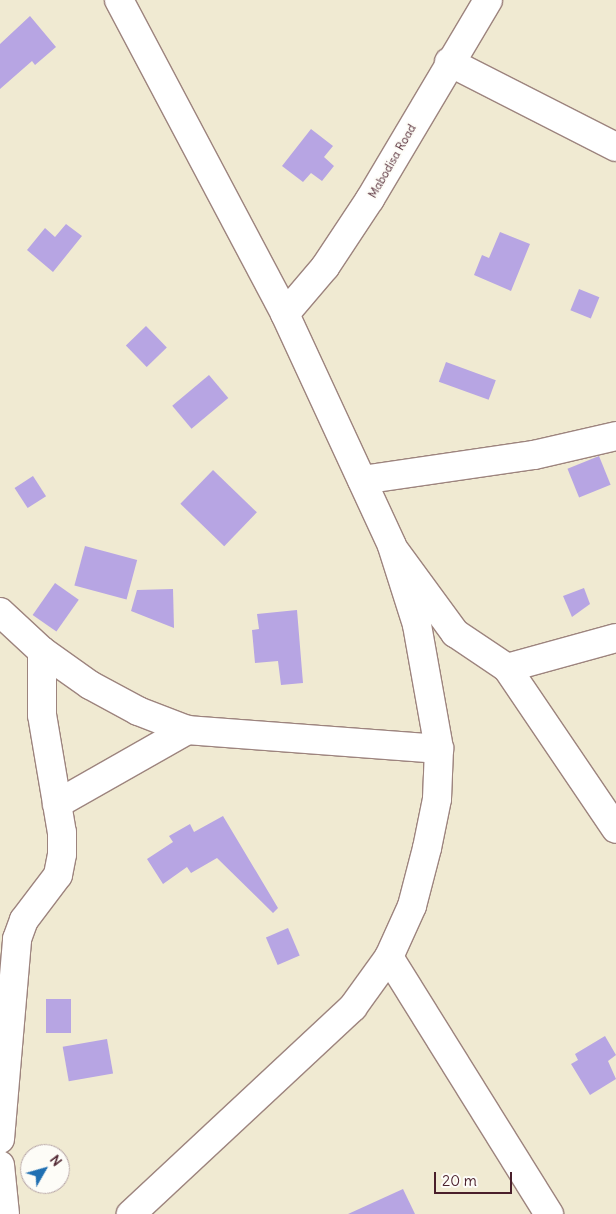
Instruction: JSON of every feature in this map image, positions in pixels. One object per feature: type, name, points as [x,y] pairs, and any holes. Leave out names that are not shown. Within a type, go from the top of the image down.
[{"type":"street","points":[[119,0],[285,314],[392,546],[417,624],[439,749],[437,799],[427,848],[412,906],[389,957],[353,1007],[131,1214]]},
{"type":"street","name":"Mabodisa Road","points":[[285,314],[325,266],[370,198],[449,62],[488,0]]},
{"type":"street","points":[[449,62],[616,147]]},
{"type":"street","points":[[362,480],[534,454],[616,436]]},
{"type":"street","points":[[392,546],[455,633],[507,668],[616,829]]},
{"type":"street","points":[[0,612],[42,651],[90,685],[138,711],[186,730],[439,749]]},
{"type":"street","points":[[507,668],[616,638]]},
{"type":"street","points":[[0,1140],[17,939],[24,920],[58,875],[62,847],[42,715],[42,651]]},
{"type":"street","points":[[57,804],[186,730]]},
{"type":"street","points":[[389,957],[549,1214]]},
{"type":"street","points":[[0,1166],[5,1214]]},
{"type":"building","points":[[30,16],[56,47],[35,65],[32,61],[0,89],[0,44]]},
{"type":"building","points":[[311,129],[333,146],[324,157],[334,166],[322,181],[311,173],[303,182],[282,166]]},
{"type":"building","points":[[66,224],[82,236],[53,272],[27,250],[45,228],[55,237]]},
{"type":"building","points":[[500,232],[530,244],[511,291],[474,275],[482,255],[489,258]]},
{"type":"building","points":[[579,289],[599,297],[591,319],[570,310]]},
{"type":"building","points":[[146,326],[167,348],[147,367],[126,345]]},
{"type":"building","points":[[446,362],[496,380],[489,400],[439,382]]},
{"type":"building","points":[[209,375],[228,398],[192,429],[172,406]]},
{"type":"building","points":[[599,456],[611,485],[579,497],[567,469]]},
{"type":"building","points":[[213,470],[257,512],[224,546],[180,504]]},
{"type":"building","points":[[33,476],[46,496],[28,508],[15,488]]},
{"type":"building","points":[[85,546],[137,560],[127,600],[74,586]]},
{"type":"building","points":[[55,583],[79,600],[56,632],[33,615]]},
{"type":"building","points":[[584,588],[590,604],[572,617],[563,596]]},
{"type":"building","points":[[173,589],[174,628],[131,611],[137,590]]},
{"type":"building","points":[[297,610],[303,683],[281,685],[278,661],[255,663],[252,630],[259,629],[257,614]]},
{"type":"building","points":[[223,816],[278,908],[273,913],[217,858],[191,873],[187,867],[163,884],[147,859],[173,842],[169,836],[190,824],[194,832]]},
{"type":"building","points":[[288,928],[300,956],[278,965],[266,937]]},
{"type":"building","points":[[46,999],[71,999],[71,1033],[46,1033]]},
{"type":"building","points":[[605,1036],[616,1055],[608,1061],[616,1079],[590,1095],[571,1064],[578,1060],[575,1054]]},
{"type":"building","points":[[107,1039],[113,1073],[69,1081],[63,1047]]},
{"type":"building","points":[[403,1189],[415,1214],[348,1214]]}]
